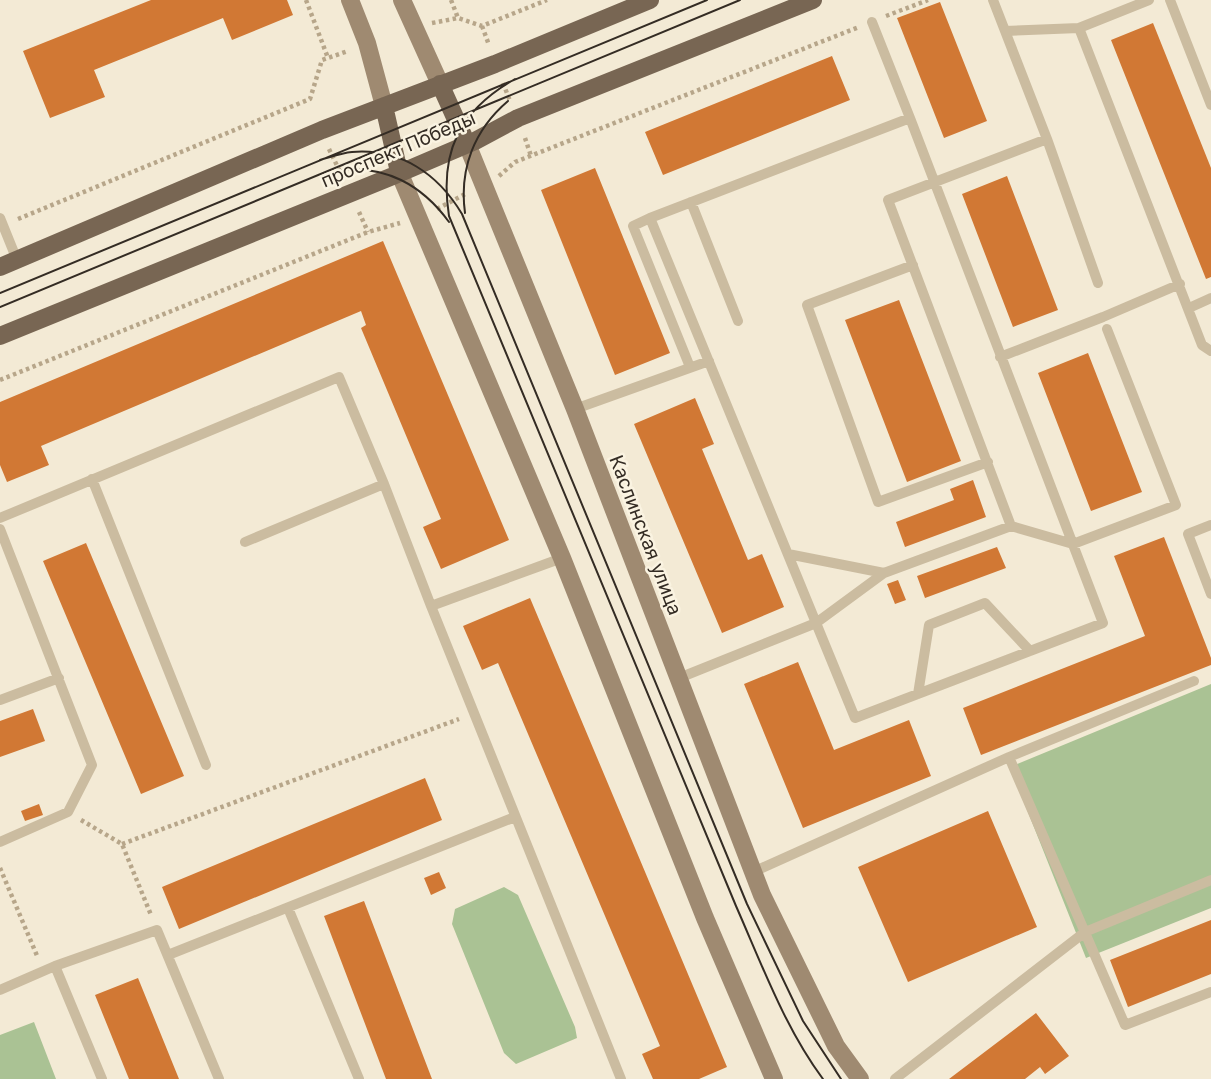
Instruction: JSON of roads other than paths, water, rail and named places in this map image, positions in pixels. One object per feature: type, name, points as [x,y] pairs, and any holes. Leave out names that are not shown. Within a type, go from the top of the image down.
[{"type":"main road","points":[[351,0],[367,43],[399,172],[562,558],[705,918],[774,1079]]},
{"type":"main road","name":"Каслинская улица","points":[[402,0],[467,144],[575,409],[762,895],[836,1046],[860,1079]]},
{"type":"main road","points":[[8,263],[322,130],[495,64],[650,0]]},
{"type":"main road","name":"проспект Победы","points":[[0,336],[467,144],[518,118],[813,0]]},
{"type":"lane","points":[[993,0],[1047,139],[1098,283]]},
{"type":"lane","points":[[1005,31],[1079,28],[1149,0]]},
{"type":"lane","points":[[1170,0],[1211,105]]},
{"type":"lane","points":[[650,218],[855,718],[1103,623],[872,22]]},
{"type":"lane","points":[[1079,28],[1202,345],[1211,351]]},
{"type":"lane","points":[[690,367],[633,226],[910,118]]},
{"type":"lane","points":[[1011,526],[888,200],[1047,139]]},
{"type":"lane","points":[[691,202],[738,321]]},
{"type":"lane","points":[[1,222],[8,263]]},
{"type":"lane","points":[[914,265],[807,305],[878,502],[988,462]]},
{"type":"lane","points":[[1000,357],[1180,284]]},
{"type":"lane","points":[[1189,308],[1211,298]]},
{"type":"lane","points":[[678,678],[816,623],[884,573],[1011,526],[1073,544],[1176,505],[1107,329]]},
{"type":"lane","points":[[575,409],[709,361]]},
{"type":"lane","points":[[0,518],[339,377],[621,1079]]},
{"type":"lane","points":[[92,479],[206,765]]},
{"type":"lane","points":[[244,542],[384,484]]},
{"type":"lane","points":[[1211,525],[1188,534],[1211,594]]},
{"type":"lane","points":[[0,529],[92,765],[68,812],[0,842]]},
{"type":"lane","points":[[788,554],[884,573]]},
{"type":"lane","points":[[431,606],[562,558]]},
{"type":"lane","points":[[918,694],[929,625],[985,603],[1030,651]]},
{"type":"lane","points":[[0,700],[59,678]]},
{"type":"lane","points":[[753,872],[1009,757],[1195,681]]},
{"type":"lane","points":[[1009,757],[1125,1025],[1211,992]]},
{"type":"lane","points":[[168,955],[515,817]]},
{"type":"lane","points":[[895,1079],[1085,932],[1211,880]]},
{"type":"lane","points":[[288,908],[359,1079]]},
{"type":"lane","points":[[2,985],[157,930],[219,1079]]},
{"type":"lane","points":[[55,966],[102,1079]]},
{"type":"tram line","points":[[0,293],[707,0]]},
{"type":"tram line","points":[[0,307],[740,0]]},
{"type":"tram line","points":[[515,79],[480,105],[457,136],[447,172],[449,216],[765,973],[797,1039],[823,1079]]},
{"type":"tram line","points":[[465,213],[464,181],[472,151],[486,125],[508,101]]},
{"type":"tram line","points":[[320,160],[352,152],[386,154],[402,159],[430,176],[462,214],[747,904],[803,1021],[841,1079]]},
{"type":"tram line","points":[[338,171],[371,171],[401,180],[427,198],[449,222]]}]
